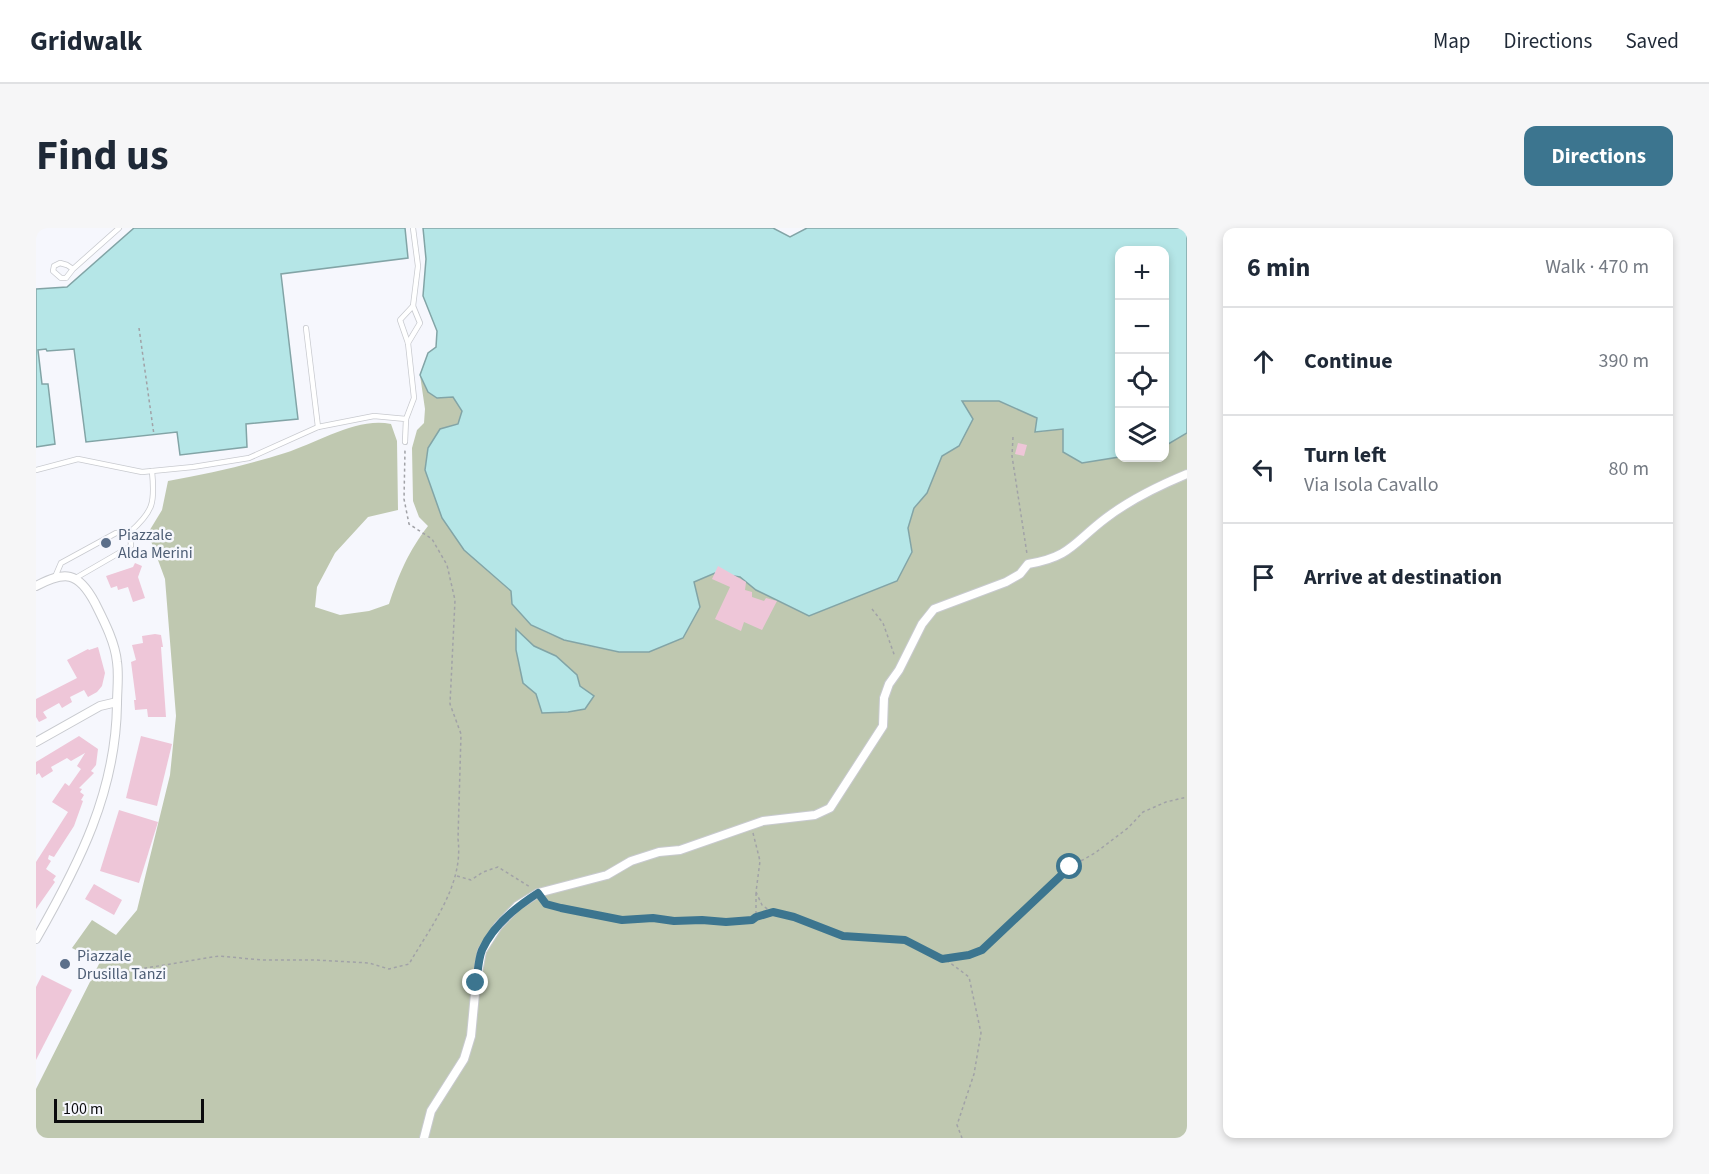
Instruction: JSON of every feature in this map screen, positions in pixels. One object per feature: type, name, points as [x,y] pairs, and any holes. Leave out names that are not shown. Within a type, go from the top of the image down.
[{"type":"street","points":[[424,1138],[431,1111],[464,1059],[471,1036],[476,983],[482,951],[498,926],[517,906],[538,893],[607,875],[631,861],[659,852],[680,850],[763,821],[815,814],[830,808],[883,726],[884,698],[889,684],[899,670],[922,624],[934,609],[1006,582],[1020,574],[1028,564],[1048,561],[1072,549],[1104,519],[1136,497],[1187,474]]},
{"type":"street","points":[[36,586],[55,577],[80,581],[105,621],[117,662],[117,731],[109,779],[71,878],[36,937]]},
{"type":"street","points":[[36,742],[100,706],[117,702]]},
{"type":"lane","points":[[73,269],[119,228]]},
{"type":"lane","points":[[408,343],[420,323],[413,306],[418,266],[413,228]]},
{"type":"lane","points":[[405,442],[406,419],[414,398],[408,343],[400,320],[413,306]]},
{"type":"lane","points":[[306,328],[318,427]]},
{"type":"lane","points":[[36,470],[78,459],[142,472],[249,458],[318,427],[374,416],[406,419]]},
{"type":"lane","points":[[55,577],[61,562],[116,533],[130,532],[144,519],[151,510],[154,493],[152,471]]},
{"type":"lane","points":[[74,579],[130,546],[130,532]]},
{"type":"path","points":[[139,328],[154,435]]},
{"type":"path","points":[[1013,437],[1012,456],[1028,564]]},
{"type":"path","points":[[86,973],[108,978],[140,969],[219,956],[261,960],[369,963],[389,969],[409,964],[440,912],[456,876],[460,856],[458,839],[461,734],[450,704],[455,600],[447,565],[432,539],[409,524],[404,499],[405,442]]},
{"type":"path","points":[[872,609],[883,623],[899,670]]},
{"type":"path","points":[[942,959],[969,955],[982,950],[1070,867],[1128,828],[1143,812],[1166,802],[1187,797]]},
{"type":"path","points":[[751,825],[760,861],[756,917]]},
{"type":"path","points":[[456,876],[471,880],[483,872],[498,867],[518,877],[538,893],[546,904],[622,920],[653,918],[674,921],[726,922],[752,920],[773,912]]},
{"type":"path","points":[[756,892],[762,905],[773,912],[794,917],[843,936],[905,940],[942,959],[969,977],[981,1033],[974,1074],[957,1125],[962,1138]]},
{"type":"green space","points":[[420,375],[428,392],[437,398],[453,397],[462,411],[458,424],[440,429],[428,448],[425,470],[464,550],[511,591],[516,606],[525,618],[538,628],[570,641],[619,652],[694,582],[715,573],[740,577],[756,590],[809,616],[897,581],[912,552],[908,528],[914,508],[927,493],[942,456],[959,446],[962,401],[999,401],[1037,418],[1036,432],[1063,429],[1115,458],[1115,462],[1169,462],[1169,444],[1187,433],[1187,1138],[36,1138],[36,1089],[100,962],[72,948],[92,920],[116,935],[137,910],[170,775],[176,716],[165,579],[148,533],[162,510],[168,481],[271,457],[298,449],[351,427],[364,424],[391,424],[397,441],[398,510],[368,517],[335,553],[317,587],[315,607],[340,615],[369,611],[389,604],[405,564],[428,526],[419,517],[413,501],[412,448],[417,430],[424,423],[425,409]]},
{"type":"water","points":[[134,228],[405,228],[408,258],[281,274],[298,419],[246,424],[247,447],[180,455],[177,432],[86,442],[74,349],[47,351],[46,349],[38,350],[42,384],[48,384],[55,444],[36,447],[36,289],[67,287]]},
{"type":"water","points":[[423,228],[773,228],[790,237],[807,228],[1187,228],[1187,433],[1169,444],[1169,246],[1115,246],[1115,458],[1082,463],[1063,452],[1063,429],[1035,432],[1037,418],[999,401],[962,401],[973,419],[959,446],[942,456],[927,493],[914,508],[908,528],[912,552],[897,581],[809,616],[756,590],[740,577],[715,573],[694,582],[700,607],[683,638],[649,652],[619,652],[564,640],[531,625],[512,604],[511,591],[464,550],[442,518],[425,470],[428,448],[440,429],[458,424],[462,411],[453,397],[437,398],[428,392],[420,375],[428,353],[436,347],[437,331],[423,296],[426,259]]},
{"type":"water","points":[[516,629],[534,646],[556,656],[577,675],[580,686],[594,696],[585,709],[542,713],[536,694],[523,683],[516,650]]},
{"type":"building","points":[[1018,443],[1027,445],[1024,456],[1015,454]]},
{"type":"building","points":[[135,563],[142,566],[138,577],[145,598],[133,602],[128,587],[118,590],[117,586],[111,588],[106,576],[133,567]]},
{"type":"building","points":[[718,566],[746,582],[745,590],[752,592],[752,597],[764,601],[766,598],[777,601],[762,630],[744,622],[741,631],[715,619],[730,587],[712,579]]},
{"type":"building","points":[[161,635],[163,647],[161,647],[166,717],[148,717],[147,709],[135,710],[134,700],[136,700],[131,662],[136,660],[132,645],[143,643],[142,636]]},
{"type":"building","points":[[98,647],[105,673],[102,686],[88,697],[84,690],[70,697],[72,702],[62,708],[59,703],[43,712],[47,718],[39,722],[36,717],[36,699],[77,678],[67,660],[88,649]]},
{"type":"building","points":[[79,736],[98,749],[96,765],[91,771],[94,773],[79,788],[82,789],[80,792],[84,795],[74,826],[54,857],[49,855],[48,859],[51,861],[46,869],[56,876],[53,880],[55,882],[36,909],[36,862],[68,812],[52,802],[65,783],[69,786],[81,769],[77,766],[85,753],[71,761],[67,758],[51,767],[53,771],[42,778],[39,773],[36,775],[36,762]]},
{"type":"building","points":[[141,736],[172,744],[157,806],[126,798]]},
{"type":"building","points":[[119,810],[158,822],[139,883],[100,871]]},
{"type":"building","points":[[94,884],[122,900],[114,915],[85,899]]},
{"type":"building","points":[[42,975],[72,990],[36,1060],[36,987]]},
{"type":"place","name":"Piazzale Alda Merini","points":[[106,543]]},
{"type":"place","name":"Piazzale Drusilla Tanzi","points":[[65,964]]},
{"type":"route","points":[[476,983],[482,951],[498,926],[517,906],[538,893],[546,904],[622,920],[653,918],[674,921],[726,922],[752,920],[773,912],[794,917],[843,936],[905,940],[942,959],[969,955],[982,950],[1070,867]]}]
